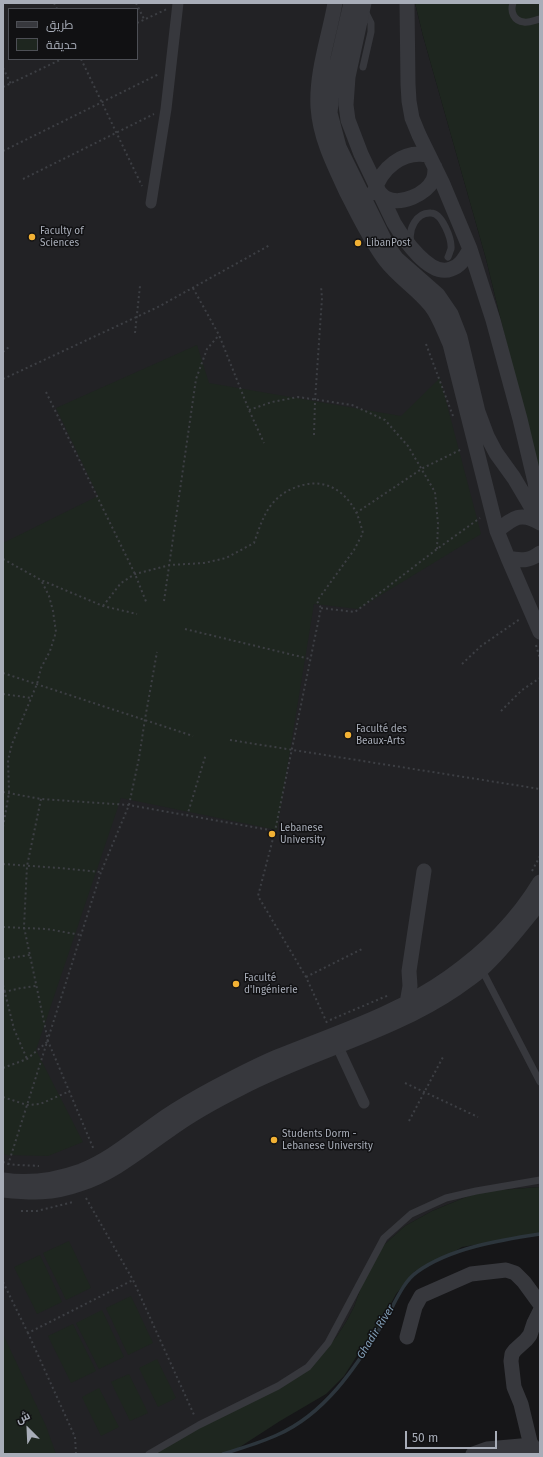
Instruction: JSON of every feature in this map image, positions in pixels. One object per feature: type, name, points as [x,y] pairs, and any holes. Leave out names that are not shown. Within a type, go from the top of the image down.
[{"type":"street","points":[[335,3],[320,75],[318,107],[323,136],[334,164],[364,226],[387,262],[399,276],[432,306],[450,344],[497,530],[540,632]]},
{"type":"street","points":[[407,3],[409,101],[415,128],[432,161],[470,249],[492,320],[521,426],[535,482],[540,513]]},
{"type":"street","points":[[359,4],[333,81],[330,114],[339,147],[359,187]]},
{"type":"street","points":[[359,4],[348,77],[346,105],[348,120],[374,195],[387,245],[397,259],[438,295],[452,314],[460,337],[478,412],[486,436],[514,478],[540,522]]},
{"type":"street","points":[[151,203],[171,68],[175,5]]},
{"type":"street","points":[[364,226],[374,195],[386,168],[397,160],[415,154],[432,161]]},
{"type":"street","points":[[341,179],[374,195],[402,200],[421,193],[431,183],[434,178],[432,161]]},
{"type":"street","points":[[374,195],[412,248],[430,265],[437,269],[445,271],[456,267],[470,249]]},
{"type":"street","points":[[497,530],[519,516],[531,517],[540,522]]},
{"type":"street","points":[[508,558],[527,560],[540,554]]},
{"type":"street","points":[[409,1009],[409,971],[424,872]]},
{"type":"street","points":[[4,1174],[27,1182],[59,1177],[82,1177],[105,1174],[130,1152],[242,1087],[336,1041],[457,988],[479,964],[517,914],[536,878]]},
{"type":"street","points":[[479,964],[503,948],[540,903]]},
{"type":"street","points":[[336,1041],[364,1103]]},
{"type":"street","points":[[3,1190],[30,1193],[50,1192],[82,1177]]},
{"type":"street","points":[[407,1337],[415,1307],[421,1296],[471,1274],[506,1270],[515,1273],[524,1282],[540,1304]]},
{"type":"street","points":[[473,1454],[488,1449],[532,1450],[521,1404],[514,1387],[511,1362],[512,1354],[530,1335],[540,1311]]},
{"type":"lane","points":[[513,3],[512,12],[515,19],[525,23],[540,19]]},
{"type":"lane","points":[[359,4],[370,23],[371,32],[363,67]]},
{"type":"lane","points":[[412,248],[410,238],[414,223],[421,216],[431,213],[439,217],[448,234],[451,249],[448,258]]},
{"type":"lane","points":[[479,964],[540,1082]]},
{"type":"lane","points":[[149,1454],[199,1425],[278,1386],[308,1367],[328,1343],[384,1238],[411,1214],[446,1198],[476,1191],[540,1180]]},
{"type":"path","points":[[136,3],[144,19]]},
{"type":"path","points":[[138,22],[175,5]]},
{"type":"path","points":[[3,87],[60,60]]},
{"type":"path","points":[[81,60],[151,203]]},
{"type":"path","points":[[3,68],[11,84]]},
{"type":"path","points":[[3,151],[171,68]]},
{"type":"path","points":[[23,179],[166,109]]},
{"type":"path","points":[[3,379],[158,307],[270,245]]},
{"type":"path","points":[[135,333],[140,286]]},
{"type":"path","points":[[314,435],[322,298],[321,286]]},
{"type":"path","points":[[193,288],[219,335],[264,443]]},
{"type":"path","points":[[164,601],[196,379],[207,349],[219,335]]},
{"type":"path","points":[[3,352],[9,347]]},
{"type":"path","points":[[46,392],[135,574],[147,604]]},
{"type":"path","points":[[249,410],[272,402],[298,397],[315,401],[352,405],[385,420],[408,446],[423,468],[436,492],[438,524],[436,549]]},
{"type":"path","points":[[356,512],[423,468],[465,448]]},
{"type":"path","points":[[103,606],[121,584],[135,574],[170,565],[204,563],[226,558],[254,543],[266,513],[273,503],[290,488],[312,483],[329,485],[346,497],[356,512],[363,533],[354,550],[317,602],[321,608],[275,831],[258,896],[306,977],[336,1041]]},
{"type":"path","points":[[321,608],[355,612],[436,549],[485,514]]},
{"type":"path","points":[[3,559],[41,580],[103,606],[137,614]]},
{"type":"path","points":[[3,827],[9,793],[8,760],[12,744],[32,698],[41,668],[50,651],[56,632],[49,596],[41,580]]},
{"type":"path","points":[[462,664],[481,646],[520,619]]},
{"type":"path","points":[[185,629],[310,658]]},
{"type":"path","points":[[4,1174],[48,1041],[101,872],[129,805],[139,758],[157,652]]},
{"type":"path","points":[[3,673],[193,736]]},
{"type":"path","points":[[501,710],[522,690],[540,678]]},
{"type":"path","points":[[3,694],[32,698]]},
{"type":"path","points":[[230,740],[540,790]]},
{"type":"path","points":[[187,816],[206,754]]},
{"type":"path","points":[[3,792],[41,799],[129,805],[275,831]]},
{"type":"path","points":[[41,799],[27,866],[24,927],[48,1041],[94,1150],[88,1153]]},
{"type":"path","points":[[536,878],[540,856]]},
{"type":"path","points":[[3,864],[101,872]]},
{"type":"path","points":[[3,928],[24,927],[47,929],[81,935]]},
{"type":"path","points":[[306,977],[364,948]]},
{"type":"path","points":[[3,959],[30,955]]},
{"type":"path","points":[[3,985],[14,1029],[27,1060]]},
{"type":"path","points":[[4,992],[36,986]]},
{"type":"path","points":[[326,1022],[389,995]]},
{"type":"path","points":[[3,1068],[27,1060],[48,1041]]},
{"type":"path","points":[[409,1121],[443,1057]]},
{"type":"path","points":[[405,1083],[478,1117]]},
{"type":"path","points":[[3,1097],[27,1105],[40,1104],[70,1091]]},
{"type":"path","points":[[3,1162],[8,1164],[43,1166]]},
{"type":"path","points":[[86,1198],[133,1280],[199,1425]]},
{"type":"path","points":[[28,1333],[133,1280]]},
{"type":"path","points":[[3,1282],[75,1437],[76,1454]]},
{"type":"shaded area","name":"Lebanese University","points":[[3,3],[415,3],[486,259],[540,481],[540,1187],[486,1191],[466,1197],[432,1211],[405,1226],[385,1244],[376,1255],[346,1322],[337,1336],[315,1362],[147,1454],[3,1454]]},
{"type":"green space","points":[[415,3],[540,3],[540,481],[486,259]]},
{"type":"green space","points":[[197,345],[209,383],[401,416],[440,378],[481,534],[358,609],[314,604],[277,830],[121,798],[36,1050],[83,1142],[48,1156],[7,1155],[3,1154],[3,543],[98,496],[56,408]]},
{"type":"green space","points":[[540,1187],[540,1234],[462,1247],[440,1260],[415,1271],[396,1294],[374,1335],[358,1354],[344,1376],[326,1394],[280,1421],[229,1454],[147,1454],[315,1362],[337,1336],[346,1322],[376,1255],[385,1244],[405,1226],[432,1211],[466,1197],[486,1191]]},
{"type":"green space","points":[[69,1241],[91,1288],[66,1300],[43,1253]]},
{"type":"green space","points":[[40,1255],[62,1302],[37,1314],[14,1267]]},
{"type":"green space","points":[[131,1296],[153,1343],[128,1355],[106,1308]]},
{"type":"green space","points":[[102,1310],[124,1357],[99,1369],[76,1323]]},
{"type":"green space","points":[[73,1324],[96,1371],[71,1383],[48,1336]]},
{"type":"green space","points":[[3,1334],[46,1426],[56,1454],[3,1454]]},
{"type":"green space","points":[[157,1359],[176,1398],[158,1407],[139,1368]]},
{"type":"green space","points":[[129,1374],[148,1413],[130,1421],[111,1382]]},
{"type":"green space","points":[[99,1388],[119,1427],[101,1436],[82,1397]]},
{"type":"waterway","name":"Ghadir River","points":[[223,1454],[277,1435],[310,1415],[324,1402],[350,1373],[386,1319],[402,1289],[417,1272],[445,1257],[476,1246],[540,1234]]},
{"type":"place","name":"Faculty of Sciences","points":[[32,237]]},
{"type":"place","name":"LibanPost","points":[[358,243]]},
{"type":"place","name":"Faculté des Beaux-Arts","points":[[348,735]]},
{"type":"place","name":"Lebanese University","points":[[272,834]]},
{"type":"place","name":"Faculté d'Ingénierie","points":[[236,984]]},
{"type":"place","name":"Students Dorm - Lebanese University","points":[[274,1140]]}]
